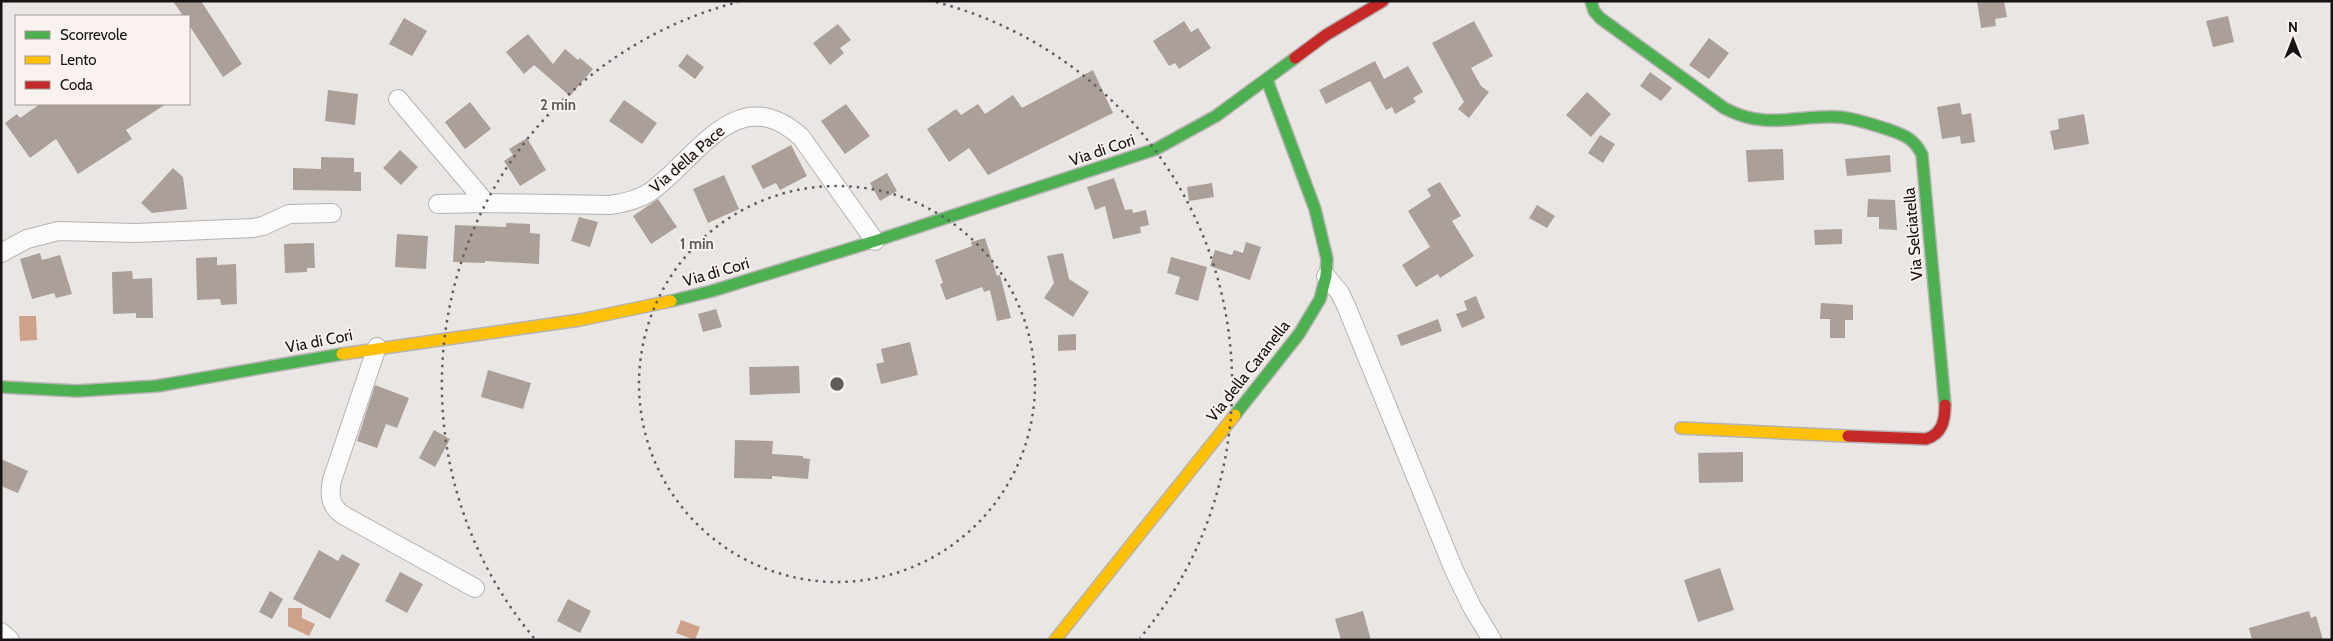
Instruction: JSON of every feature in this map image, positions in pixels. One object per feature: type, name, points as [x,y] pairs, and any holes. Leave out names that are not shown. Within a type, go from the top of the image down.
[{"type":"main road","name":"Via di Cori","points":[[1,388],[77,391],[131,389],[203,379],[377,347],[545,325],[642,308],[726,287],[875,241],[1156,149],[1216,116],[1326,35],[1383,1]]},
{"type":"main road","name":"Via Selciatella","points":[[1591,1],[1594,11],[1600,18],[1724,108],[1737,115],[1762,121],[1846,118],[1909,137],[1916,143],[1922,155],[1945,405],[1943,425],[1938,435],[1927,440],[1918,440],[1681,428]]},
{"type":"main road","name":"Via della Caranella","points":[[1054,640],[1303,328],[1320,299],[1326,276],[1327,259],[1321,227],[1267,80]]},
{"type":"street","points":[[398,99],[486,204]]},
{"type":"street","name":"Via della Pace","points":[[438,204],[610,205],[628,202],[649,192],[723,126],[740,118],[758,116],[783,124],[801,137],[875,241]]},
{"type":"street","points":[[1,253],[27,239],[58,231],[136,232],[253,228],[264,226],[289,214],[332,213]]},
{"type":"street","points":[[1326,276],[1340,293],[1347,308],[1451,563],[1472,607],[1492,640]]},
{"type":"street","points":[[377,347],[332,480],[331,500],[336,510],[343,515],[475,588]]},
{"type":"street","points":[[1,632],[10,640]]},
{"type":"shaded area","points":[[19,316],[36,316],[37,340],[20,341]]},
{"type":"shaded area","points":[[288,608],[302,608],[302,618],[315,624],[309,636],[288,626]]},
{"type":"shaded area","points":[[681,620],[700,627],[695,640],[676,633]]},
{"type":"building","points":[[173,1],[201,1],[242,64],[223,77],[190,27],[190,15],[182,15]]},
{"type":"building","points":[[1977,1],[2004,1],[2007,17],[1995,19],[1996,26],[1981,28]]},
{"type":"building","points":[[2228,16],[2234,42],[2213,47],[2206,21]]},
{"type":"building","points":[[404,18],[427,31],[412,56],[389,44]]},
{"type":"building","points":[[1184,21],[1191,32],[1198,28],[1211,48],[1179,69],[1175,63],[1169,66],[1153,41]]},
{"type":"building","points":[[1474,21],[1493,56],[1471,68],[1481,86],[1489,92],[1469,118],[1458,109],[1464,102],[1432,43]]},
{"type":"building","points":[[838,24],[851,40],[840,48],[844,53],[830,65],[813,43]]},
{"type":"building","points":[[528,34],[553,64],[565,49],[593,69],[570,96],[534,65],[524,74],[506,52]]},
{"type":"building","points":[[1709,38],[1729,53],[1709,79],[1689,65]]},
{"type":"building","points":[[687,54],[704,67],[695,79],[678,66]]},
{"type":"building","points":[[1375,61],[1384,79],[1408,66],[1423,92],[1413,98],[1416,102],[1395,114],[1392,107],[1386,110],[1370,81],[1326,104],[1319,90]]},
{"type":"building","points":[[1093,70],[1113,113],[988,175],[969,148],[949,162],[927,129],[956,109],[961,115],[978,104],[985,114],[1013,95],[1022,108]]},
{"type":"building","points":[[1650,72],[1672,88],[1661,101],[1640,86]]},
{"type":"building","points":[[328,90],[358,94],[355,125],[325,121]]},
{"type":"building","points":[[1587,92],[1611,114],[1591,137],[1566,115]]},
{"type":"building","points":[[624,100],[657,123],[642,144],[609,121]]},
{"type":"building","points":[[470,102],[491,129],[465,149],[445,122]]},
{"type":"building","points":[[1960,103],[1962,115],[1971,113],[1975,142],[1961,144],[1960,136],[1942,139],[1937,107]]},
{"type":"building","points":[[846,104],[870,136],[845,154],[821,121]]},
{"type":"building","points":[[39,105],[164,105],[126,130],[132,139],[78,174],[56,139],[30,158],[5,123],[17,114],[20,118]]},
{"type":"building","points":[[2084,114],[2089,144],[2054,150],[2050,131],[2059,129],[2058,119]]},
{"type":"building","points":[[1600,135],[1615,144],[1603,163],[1588,153]]},
{"type":"building","points":[[527,138],[546,170],[520,186],[504,161],[513,155],[509,149]]},
{"type":"building","points":[[791,145],[807,176],[780,190],[776,183],[763,189],[751,166]]},
{"type":"building","points":[[1783,149],[1784,180],[1748,182],[1746,150]]},
{"type":"building","points":[[400,150],[418,167],[401,185],[383,168]]},
{"type":"building","points":[[1890,155],[1891,172],[1847,176],[1845,159]]},
{"type":"building","points":[[321,157],[354,158],[354,172],[361,172],[361,191],[293,190],[293,168],[321,169]]},
{"type":"building","points":[[173,168],[183,177],[187,209],[152,213],[141,203]]},
{"type":"building","points":[[887,173],[897,191],[880,201],[870,183]]},
{"type":"building","points":[[724,175],[739,209],[708,223],[693,189]]},
{"type":"building","points":[[1114,178],[1125,210],[1132,209],[1133,213],[1146,210],[1149,225],[1140,227],[1141,233],[1113,239],[1105,206],[1095,210],[1087,187]]},
{"type":"building","points":[[1440,182],[1461,216],[1452,221],[1474,256],[1440,278],[1438,274],[1416,287],[1402,265],[1430,247],[1408,211],[1431,196],[1427,189]]},
{"type":"building","points":[[1212,183],[1214,197],[1189,201],[1187,187]]},
{"type":"building","points":[[658,199],[677,227],[651,244],[633,216]]},
{"type":"building","points":[[1868,199],[1895,200],[1897,230],[1879,229],[1879,217],[1867,217]]},
{"type":"building","points":[[1537,205],[1555,216],[1547,228],[1529,218]]},
{"type":"building","points":[[579,217],[598,222],[590,247],[571,241]]},
{"type":"building","points":[[506,223],[530,224],[530,233],[540,234],[539,264],[485,261],[485,263],[453,262],[455,225],[506,227]]},
{"type":"building","points":[[1842,229],[1842,244],[1815,245],[1814,230]]},
{"type":"building","points":[[397,234],[428,236],[426,269],[395,267]]},
{"type":"building","points":[[985,238],[997,276],[1000,275],[1011,318],[997,321],[990,290],[984,292],[982,287],[946,300],[940,284],[943,283],[935,260],[972,246],[971,242]]},
{"type":"building","points":[[1246,242],[1261,247],[1250,280],[1210,266],[1215,250],[1232,255],[1234,250],[1243,253]]},
{"type":"building","points":[[314,243],[315,268],[307,268],[307,272],[285,273],[284,244]]},
{"type":"building","points":[[40,253],[42,260],[60,255],[72,294],[56,298],[54,293],[32,299],[20,259]]},
{"type":"building","points":[[1063,253],[1069,279],[1089,292],[1073,317],[1044,298],[1054,283],[1047,256]]},
{"type":"building","points":[[217,257],[217,265],[236,264],[237,304],[221,305],[220,299],[197,300],[196,258]]},
{"type":"building","points":[[1171,257],[1207,267],[1198,301],[1175,294],[1180,277],[1167,273]]},
{"type":"building","points":[[132,271],[133,279],[152,278],[153,318],[136,318],[136,313],[113,314],[112,272]]},
{"type":"building","points":[[1476,296],[1485,318],[1462,328],[1456,314],[1467,310],[1464,301]]},
{"type":"building","points":[[1821,303],[1853,305],[1853,320],[1845,320],[1845,338],[1830,338],[1830,319],[1820,319]]},
{"type":"building","points":[[716,309],[722,327],[703,332],[698,314]]},
{"type":"building","points":[[1438,319],[1442,331],[1401,346],[1397,335]]},
{"type":"building","points":[[1076,334],[1076,350],[1058,351],[1058,335]]},
{"type":"building","points":[[910,342],[918,375],[881,384],[876,364],[884,362],[881,349]]},
{"type":"building","points":[[799,366],[800,393],[750,395],[749,367]]},
{"type":"building","points":[[488,370],[531,383],[523,409],[481,397]]},
{"type":"building","points":[[375,385],[409,398],[397,428],[386,424],[377,448],[357,441]]},
{"type":"building","points":[[434,430],[450,439],[435,467],[419,458]]},
{"type":"building","points":[[735,440],[773,441],[772,454],[803,456],[803,458],[810,459],[808,479],[772,476],[772,479],[734,478]]},
{"type":"building","points":[[1743,452],[1743,482],[1699,483],[1698,453]]},
{"type":"building","points":[[1,459],[28,471],[18,493],[1,486]]},
{"type":"building","points":[[319,550],[338,561],[342,554],[360,564],[330,619],[293,599]]},
{"type":"building","points":[[1720,568],[1734,610],[1698,622],[1684,580]]},
{"type":"building","points":[[400,572],[423,584],[407,613],[385,601]]},
{"type":"building","points":[[270,591],[283,599],[272,619],[259,612]]},
{"type":"building","points":[[568,599],[591,611],[580,633],[557,621]]},
{"type":"building","points":[[1363,611],[1371,640],[1341,640],[1335,619]]},
{"type":"building","points":[[2309,611],[2311,618],[2316,616],[2323,640],[2252,640],[2249,628]]},
{"type":"traffic: fast","points":[[1591,1],[1594,11],[1600,18],[1724,108],[1734,113],[1748,118],[1764,120],[1829,117],[1850,119],[1899,133],[1916,145],[1922,155],[1945,405]]},
{"type":"traffic: fast","points":[[671,301],[712,291],[875,241],[1156,149],[1216,116],[1295,58]]},
{"type":"traffic: fast","points":[[1235,415],[1299,334],[1320,299],[1326,276],[1327,259],[1315,209],[1267,80]]},
{"type":"traffic: fast","points":[[1,387],[77,391],[157,386],[342,354]]},
{"type":"traffic: slow","points":[[342,354],[580,320],[671,301]]},
{"type":"traffic: slow","points":[[1055,640],[1235,415]]},
{"type":"traffic: slow","points":[[1681,428],[1848,436]]},
{"type":"traffic: jam","points":[[1295,58],[1326,35],[1383,1]]},
{"type":"traffic: jam","points":[[1848,436],[1926,439],[1936,434],[1939,430],[1944,416],[1945,405]]}]
